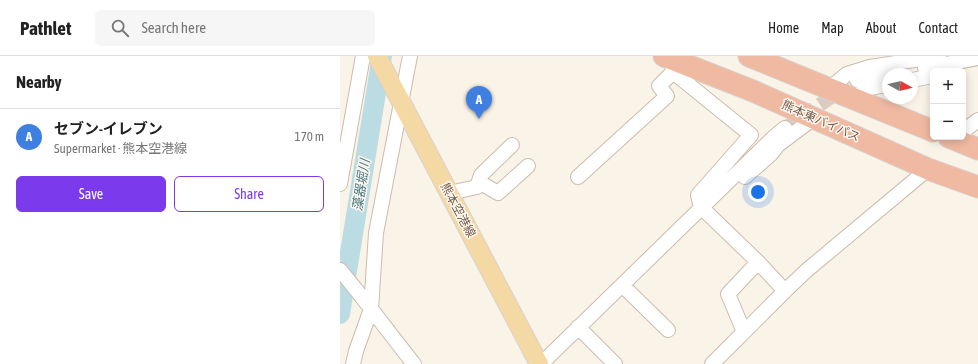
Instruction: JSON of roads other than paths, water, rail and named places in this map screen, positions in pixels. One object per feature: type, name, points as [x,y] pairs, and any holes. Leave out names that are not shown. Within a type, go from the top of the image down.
[{"type":"highway","points":[[749,56],[830,88],[856,89],[930,128]]},
{"type":"highway","name":"熊本東バイパス","points":[[669,62],[754,91],[928,169],[978,187]]},
{"type":"main road","name":"熊本空港線","points":[[377,56],[540,364]]},
{"type":"street","points":[[340,184],[363,56]]},
{"type":"street","points":[[354,364],[367,304],[376,233],[399,98],[410,56]]},
{"type":"street","points":[[830,88],[847,74],[870,67],[939,56]]},
{"type":"street","points":[[918,69],[978,58]]},
{"type":"street","points":[[578,177],[667,96],[659,86],[669,62],[751,135],[698,195],[704,210],[758,262],[785,291]]},
{"type":"street","points":[[966,69],[978,67]]},
{"type":"street","points":[[856,89],[882,77]]},
{"type":"street","points":[[918,79],[930,77]]},
{"type":"street","points":[[856,89],[882,86]]},
{"type":"street","points":[[540,364],[622,285],[704,210],[771,154],[778,145],[814,118]]},
{"type":"street","points":[[963,143],[966,129],[978,120]]},
{"type":"street","points":[[704,210],[772,138],[786,128]]},
{"type":"street","points":[[450,193],[477,187],[481,175],[512,145]]},
{"type":"street","points":[[479,182],[498,193],[528,166]]},
{"type":"street","points":[[720,361],[744,332],[806,271],[928,169]]},
{"type":"street","points":[[744,332],[728,294],[758,262]]},
{"type":"street","points":[[340,270],[414,364]]},
{"type":"street","points":[[622,285],[668,330]]},
{"type":"street","points":[[578,327],[615,364]]},
{"type":"waterway","name":"藻器堀川","points":[[340,314],[382,56]]},
{"type":"tunnel","points":[[785,128],[857,80]]},
{"type":"place","name":"セブン-イレブン","points":[[479,119]]}]
